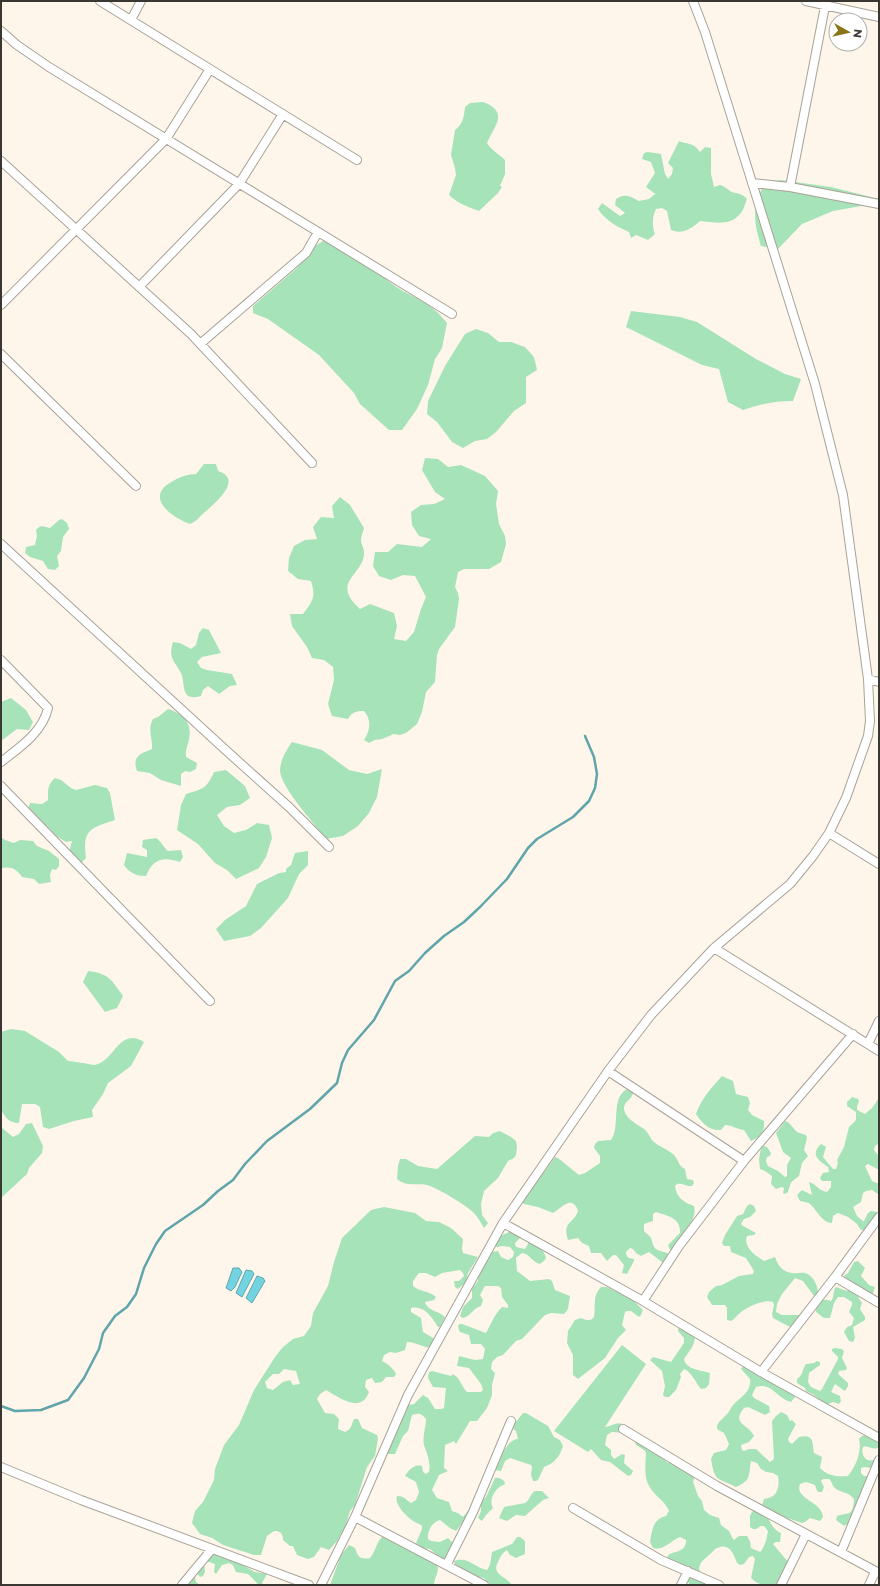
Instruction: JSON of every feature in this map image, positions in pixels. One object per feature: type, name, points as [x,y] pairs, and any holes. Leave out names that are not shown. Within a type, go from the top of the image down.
[{"type":"street","points":[[100,1],[357,160]]},
{"type":"street","points":[[131,20],[141,1]]},
{"type":"street","points":[[321,1585],[355,1517],[408,1395],[503,1223],[608,1071],[651,1015],[714,948],[790,884],[829,833],[846,798],[868,736],[870,710],[868,679],[843,495],[815,384],[695,1]]},
{"type":"street","points":[[806,1],[826,3],[879,18]]},
{"type":"street","points":[[790,188],[826,3]]},
{"type":"street","points":[[1,31],[49,67],[452,314]]},
{"type":"street","points":[[1,305],[166,139],[210,69]]},
{"type":"street","points":[[139,286],[239,184],[283,114]]},
{"type":"street","points":[[1,161],[139,286],[200,344],[312,464]]},
{"type":"street","points":[[752,183],[790,188],[879,204]]},
{"type":"street","points":[[200,344],[306,252],[318,232]]},
{"type":"street","points":[[1,354],[136,486]]},
{"type":"street","points":[[1,544],[289,807],[329,847]]},
{"type":"street","points":[[1,660],[48,708],[46,718],[35,732],[27,741],[1,762]]},
{"type":"street","points":[[868,679],[879,682]]},
{"type":"street","points":[[1,786],[210,1001]]},
{"type":"street","points":[[829,833],[879,864]]},
{"type":"street","points":[[714,948],[879,1051]]},
{"type":"street","points":[[868,1044],[879,1022]]},
{"type":"street","points":[[643,1301],[679,1246],[744,1161],[853,1034]]},
{"type":"street","points":[[608,1071],[744,1161]]},
{"type":"street","points":[[762,1372],[879,1217]]},
{"type":"street","points":[[503,1223],[643,1301],[762,1372],[879,1438]]},
{"type":"street","points":[[835,1276],[879,1303]]},
{"type":"street","points":[[447,1564],[473,1512],[511,1421]]},
{"type":"street","points":[[623,1429],[717,1486],[877,1572],[869,1585]]},
{"type":"street","points":[[841,1552],[879,1460]]},
{"type":"street","points":[[1,1467],[81,1500],[309,1585]]},
{"type":"street","points":[[572,1508],[661,1560],[719,1585]]},
{"type":"street","points":[[355,1517],[447,1564],[484,1585]]},
{"type":"street","points":[[781,1585],[806,1534]]},
{"type":"street","points":[[182,1585],[212,1549]]},
{"type":"street","points":[[680,1585],[688,1571]]},
{"type":"green space","points":[[483,102],[496,110],[498,115],[498,120],[487,143],[505,160],[505,174],[500,186],[502,187],[498,193],[479,211],[459,203],[449,195],[456,175],[451,155],[455,130],[463,120],[465,107],[470,103]]},
{"type":"green space","points":[[679,141],[693,145],[700,152],[705,147],[711,148],[711,174],[714,187],[720,185],[745,197],[747,199],[743,211],[740,215],[730,221],[720,223],[700,221],[690,228],[679,232],[671,230],[667,211],[662,208],[656,209],[653,222],[655,234],[648,240],[636,235],[631,238],[629,232],[612,223],[604,217],[598,209],[602,203],[620,216],[625,213],[615,205],[616,199],[619,197],[630,197],[639,201],[649,199],[656,193],[646,187],[655,173],[651,162],[642,159],[644,153],[648,152],[661,154],[665,174],[668,179],[672,174],[673,168],[668,163]]},
{"type":"green space","points":[[781,180],[831,187],[879,199],[879,206],[867,205],[833,211],[802,224],[778,249],[761,246],[755,221],[758,199],[765,182]]},
{"type":"green space","points":[[323,241],[342,247],[395,286],[429,305],[447,323],[442,348],[435,359],[428,385],[417,409],[402,430],[389,430],[360,404],[354,393],[319,355],[268,319],[253,313],[253,306],[297,268],[312,248]]},
{"type":"green space","points":[[631,311],[680,317],[697,322],[756,359],[785,374],[801,379],[793,401],[768,403],[743,410],[728,402],[719,369],[702,365],[626,327]]},
{"type":"green space","points":[[476,329],[488,333],[499,342],[511,342],[525,347],[534,357],[537,370],[526,377],[526,403],[514,411],[496,432],[487,439],[475,441],[463,448],[452,442],[437,422],[427,414],[428,401],[445,366],[465,334]]},
{"type":"green space","points":[[425,458],[438,459],[448,467],[461,465],[485,476],[498,491],[496,504],[499,524],[505,536],[506,544],[501,562],[489,569],[464,569],[458,572],[455,587],[459,599],[455,627],[439,649],[437,655],[435,682],[426,692],[422,712],[417,724],[406,733],[400,735],[394,734],[369,743],[364,740],[368,733],[369,722],[367,714],[364,711],[354,712],[348,719],[332,716],[328,704],[334,680],[333,667],[324,660],[312,658],[307,647],[292,626],[290,614],[303,614],[313,599],[313,591],[311,581],[298,579],[288,571],[289,558],[294,546],[305,540],[317,539],[313,527],[321,517],[334,518],[332,506],[340,497],[350,505],[364,528],[361,540],[364,550],[363,560],[348,585],[348,592],[351,599],[360,609],[370,604],[394,613],[397,626],[394,639],[406,641],[414,632],[426,597],[415,576],[403,575],[391,580],[379,576],[373,566],[375,552],[388,552],[397,544],[422,547],[431,539],[419,536],[412,525],[411,512],[421,505],[434,504],[445,499],[435,492],[422,470]]},
{"type":"green space","points":[[204,464],[216,464],[218,471],[225,475],[228,480],[228,485],[215,503],[190,524],[168,512],[160,500],[160,493],[164,487],[178,478],[196,474]]},
{"type":"green space","points":[[62,519],[67,523],[69,529],[63,537],[61,551],[57,556],[59,566],[55,570],[48,569],[43,561],[30,557],[25,553],[26,547],[35,545],[37,536],[36,530],[39,527],[43,526],[50,528]]},
{"type":"green space","points":[[203,628],[209,630],[221,653],[202,657],[197,662],[201,668],[232,674],[237,685],[230,686],[219,694],[208,686],[203,690],[201,696],[190,697],[185,691],[181,673],[172,659],[171,652],[173,642],[180,643],[191,649],[196,645],[199,633]]},
{"type":"green space","points":[[11,698],[26,710],[33,722],[29,730],[17,729],[1,741],[1,702]]},
{"type":"green space","points":[[168,709],[182,716],[188,724],[190,733],[186,757],[197,763],[196,769],[190,772],[185,771],[181,774],[181,786],[161,780],[150,773],[137,771],[136,766],[136,759],[138,756],[152,749],[150,727],[153,719]]},
{"type":"green space","points":[[292,742],[322,750],[349,770],[367,774],[382,769],[377,797],[369,813],[358,826],[343,836],[326,839],[286,786],[280,770],[281,762]]},
{"type":"green space","points":[[226,770],[245,786],[250,798],[240,805],[227,807],[217,815],[224,826],[234,833],[246,830],[257,823],[269,825],[272,838],[266,857],[259,868],[236,879],[227,870],[215,863],[198,844],[177,830],[181,805],[186,794],[197,791],[207,785],[214,772]]},
{"type":"green space","points":[[55,778],[61,780],[76,790],[95,785],[107,788],[110,793],[115,820],[100,825],[90,831],[85,841],[86,858],[81,863],[74,862],[69,852],[72,841],[66,842],[56,836],[47,826],[35,820],[28,809],[30,803],[42,804],[48,800],[49,786]]},
{"type":"green space","points":[[1,837],[14,843],[20,840],[33,841],[37,846],[49,851],[59,859],[59,866],[56,870],[52,869],[50,875],[51,882],[39,884],[34,879],[22,877],[13,869],[8,867],[1,868]]},
{"type":"green space","points":[[156,838],[168,851],[181,850],[183,857],[180,862],[168,859],[159,860],[152,866],[146,876],[136,875],[128,870],[124,865],[127,853],[147,857],[147,850],[142,847],[143,840]]},
{"type":"green space","points":[[308,851],[308,865],[299,874],[288,898],[261,928],[250,936],[224,941],[216,929],[225,920],[246,906],[257,884],[279,873],[286,872],[286,869],[291,865],[295,853]]},
{"type":"green space","points":[[88,971],[95,972],[109,978],[116,986],[123,996],[117,1008],[105,1012],[83,982]]},
{"type":"green space","points":[[11,1029],[25,1031],[59,1052],[68,1061],[95,1065],[106,1059],[122,1042],[127,1039],[134,1038],[144,1042],[131,1066],[108,1083],[103,1094],[92,1110],[93,1117],[49,1129],[43,1127],[40,1107],[35,1104],[22,1104],[19,1123],[8,1120],[1,1110],[1,1032]]},
{"type":"green space","points":[[722,1076],[733,1081],[736,1094],[748,1097],[750,1103],[748,1110],[752,1115],[764,1121],[762,1134],[751,1141],[744,1130],[725,1125],[721,1130],[709,1128],[696,1114],[704,1098]]},
{"type":"green space","points":[[627,1089],[633,1093],[624,1106],[626,1115],[646,1131],[655,1143],[674,1155],[681,1166],[685,1169],[687,1179],[693,1180],[694,1183],[692,1186],[677,1184],[675,1186],[679,1197],[694,1206],[695,1211],[694,1217],[684,1234],[674,1249],[670,1250],[668,1245],[680,1233],[680,1228],[673,1218],[656,1212],[653,1214],[653,1221],[644,1224],[644,1231],[651,1238],[655,1248],[666,1252],[670,1257],[663,1263],[649,1252],[641,1256],[630,1248],[626,1252],[627,1257],[634,1259],[634,1261],[627,1274],[622,1273],[624,1265],[616,1255],[613,1255],[607,1261],[601,1253],[591,1253],[589,1246],[582,1243],[578,1238],[568,1240],[566,1229],[567,1226],[578,1211],[573,1203],[567,1204],[553,1213],[538,1207],[524,1204],[522,1202],[555,1157],[579,1175],[585,1173],[600,1163],[600,1156],[594,1148],[595,1144],[598,1141],[611,1140],[614,1134],[617,1105],[622,1093]]},
{"type":"green space","points":[[852,1097],[858,1099],[859,1102],[857,1110],[865,1114],[872,1108],[879,1098],[879,1143],[875,1146],[874,1150],[879,1156],[879,1170],[868,1164],[865,1166],[872,1181],[879,1184],[879,1195],[872,1190],[866,1191],[863,1193],[861,1202],[853,1207],[857,1216],[863,1221],[871,1211],[877,1212],[877,1215],[864,1230],[861,1230],[857,1224],[848,1217],[838,1213],[833,1216],[832,1223],[825,1221],[810,1204],[800,1201],[797,1195],[802,1190],[812,1195],[809,1182],[827,1192],[831,1187],[831,1181],[822,1181],[820,1178],[823,1173],[829,1172],[828,1167],[817,1157],[816,1151],[821,1144],[826,1147],[823,1157],[833,1169],[836,1169],[838,1163],[837,1160],[844,1147],[849,1127],[856,1120],[856,1112],[847,1106],[847,1102]]},
{"type":"green space","points":[[785,1121],[788,1122],[797,1132],[806,1135],[807,1138],[804,1150],[808,1156],[802,1163],[799,1176],[791,1182],[788,1192],[785,1194],[783,1193],[784,1188],[782,1187],[776,1189],[771,1184],[772,1176],[760,1169],[759,1159],[761,1148],[764,1146],[767,1147],[771,1153],[770,1156],[767,1157],[766,1161],[768,1166],[778,1171],[785,1177],[787,1176],[787,1165],[791,1158],[783,1152],[776,1133]]},
{"type":"green space","points":[[32,1123],[43,1146],[42,1153],[29,1168],[27,1174],[1,1198],[1,1127],[13,1137],[19,1134],[26,1124]]},
{"type":"green space","points":[[500,1131],[516,1141],[516,1155],[508,1161],[498,1178],[484,1191],[481,1204],[482,1215],[488,1223],[484,1228],[473,1212],[444,1193],[431,1186],[408,1184],[397,1179],[400,1159],[406,1159],[418,1166],[437,1169],[475,1136],[489,1137],[493,1133]]},
{"type":"green space","points":[[750,1204],[754,1206],[756,1211],[750,1217],[744,1219],[741,1224],[756,1233],[754,1235],[747,1236],[747,1244],[751,1251],[764,1261],[775,1257],[779,1266],[783,1270],[792,1273],[808,1274],[811,1276],[816,1285],[818,1295],[814,1296],[803,1281],[795,1278],[782,1294],[777,1304],[776,1312],[782,1315],[800,1315],[792,1327],[773,1318],[773,1302],[769,1301],[751,1306],[731,1321],[727,1320],[727,1308],[725,1305],[712,1305],[707,1297],[709,1292],[716,1286],[722,1285],[739,1276],[753,1274],[754,1271],[746,1258],[731,1252],[730,1246],[724,1246],[722,1243],[725,1235],[737,1216],[743,1214],[747,1206]]},
{"type":"green space","points":[[384,1207],[415,1213],[426,1221],[439,1222],[451,1228],[463,1239],[463,1253],[478,1257],[468,1273],[466,1282],[458,1289],[455,1287],[454,1281],[459,1281],[464,1276],[460,1270],[442,1273],[435,1277],[426,1273],[419,1273],[413,1281],[413,1286],[436,1297],[434,1300],[425,1303],[429,1308],[445,1317],[440,1327],[438,1327],[424,1310],[420,1308],[411,1308],[411,1312],[421,1318],[423,1332],[435,1339],[431,1348],[407,1342],[405,1350],[396,1353],[390,1352],[384,1355],[382,1361],[390,1366],[396,1374],[394,1377],[386,1377],[382,1382],[375,1383],[372,1378],[366,1380],[365,1387],[369,1392],[365,1399],[361,1402],[356,1403],[344,1400],[326,1390],[320,1394],[317,1399],[325,1413],[334,1414],[339,1419],[338,1429],[345,1432],[347,1431],[354,1419],[358,1419],[362,1428],[377,1435],[378,1438],[375,1456],[367,1467],[355,1505],[350,1511],[345,1528],[338,1540],[329,1550],[321,1547],[314,1557],[308,1559],[297,1555],[293,1546],[290,1546],[283,1540],[282,1534],[278,1531],[274,1531],[267,1536],[261,1555],[254,1555],[223,1545],[212,1538],[200,1534],[192,1523],[195,1511],[203,1502],[214,1480],[215,1469],[224,1445],[239,1425],[254,1390],[275,1357],[283,1347],[293,1339],[304,1336],[311,1326],[313,1313],[328,1286],[342,1238],[371,1210]],"holes":[[[284,1369],[296,1371],[300,1384],[293,1385],[290,1380],[283,1382],[273,1390],[267,1388],[265,1382],[273,1374],[279,1374]]]},
{"type":"green space","points":[[509,1232],[518,1235],[520,1238],[515,1243],[516,1247],[525,1249],[529,1242],[543,1251],[546,1257],[540,1264],[522,1253],[516,1258],[517,1271],[530,1281],[549,1279],[552,1281],[555,1290],[570,1296],[568,1309],[564,1314],[551,1313],[545,1315],[522,1339],[516,1341],[503,1355],[497,1357],[492,1362],[491,1369],[495,1373],[492,1385],[492,1395],[487,1408],[477,1421],[470,1421],[456,1444],[454,1441],[445,1445],[444,1468],[448,1471],[439,1475],[432,1490],[437,1498],[449,1502],[452,1511],[463,1517],[471,1507],[474,1506],[478,1512],[475,1519],[463,1522],[456,1531],[440,1520],[432,1525],[428,1533],[428,1539],[431,1541],[440,1542],[448,1538],[453,1543],[446,1558],[443,1558],[430,1549],[420,1548],[416,1543],[422,1526],[413,1521],[404,1513],[397,1503],[397,1496],[404,1498],[411,1503],[416,1500],[419,1492],[416,1482],[405,1476],[412,1468],[422,1466],[423,1472],[426,1474],[429,1472],[429,1461],[424,1445],[426,1419],[420,1414],[412,1415],[408,1431],[403,1436],[395,1454],[388,1454],[386,1452],[408,1405],[414,1404],[423,1395],[428,1398],[435,1409],[444,1408],[446,1388],[433,1387],[428,1378],[429,1372],[432,1371],[451,1376],[453,1374],[458,1378],[467,1392],[481,1392],[483,1390],[481,1384],[469,1368],[457,1366],[459,1356],[475,1360],[483,1359],[485,1349],[481,1344],[471,1344],[469,1335],[460,1332],[458,1327],[459,1324],[462,1324],[486,1333],[499,1310],[502,1307],[508,1308],[508,1305],[502,1297],[501,1288],[498,1286],[485,1286],[480,1295],[483,1300],[481,1306],[466,1317],[463,1318],[460,1316],[463,1307],[472,1298],[472,1289],[478,1281],[479,1273],[492,1252],[498,1251],[501,1257],[508,1260],[513,1257],[514,1252],[510,1247],[497,1247],[494,1245],[498,1237]]},
{"type":"green space","points":[[858,1261],[865,1268],[861,1276],[869,1285],[875,1287],[872,1296],[844,1279],[854,1262]]},
{"type":"green space","points":[[601,1287],[607,1287],[633,1300],[643,1310],[639,1317],[631,1311],[625,1312],[622,1325],[626,1330],[618,1338],[605,1358],[578,1379],[573,1375],[573,1355],[567,1343],[568,1331],[575,1320],[581,1318],[589,1320],[594,1317],[595,1298]]},
{"type":"green space","points":[[836,1287],[847,1291],[849,1289],[855,1292],[862,1303],[860,1309],[865,1317],[865,1320],[853,1327],[855,1338],[853,1342],[849,1341],[844,1332],[847,1327],[852,1325],[854,1318],[849,1312],[852,1302],[844,1297],[838,1297],[834,1303],[830,1318],[824,1318],[816,1312],[816,1306],[819,1302],[824,1300],[831,1301]]},
{"type":"green space","points":[[678,1328],[695,1336],[693,1346],[684,1359],[685,1363],[698,1370],[710,1373],[709,1384],[706,1388],[701,1389],[687,1370],[684,1369],[680,1374],[681,1377],[676,1390],[669,1397],[665,1397],[663,1395],[665,1386],[662,1371],[650,1360],[653,1357],[671,1362],[684,1343],[684,1338],[678,1331]]},
{"type":"green space","points":[[622,1345],[646,1364],[605,1427],[621,1423],[627,1427],[625,1433],[612,1432],[607,1435],[605,1445],[611,1450],[611,1455],[614,1459],[622,1454],[625,1455],[624,1463],[633,1471],[631,1475],[628,1476],[610,1462],[601,1460],[591,1449],[588,1452],[554,1431]]},
{"type":"green space","points":[[832,1349],[842,1349],[844,1351],[842,1358],[847,1368],[846,1370],[839,1371],[838,1374],[848,1383],[848,1386],[845,1391],[835,1384],[831,1392],[840,1396],[841,1401],[839,1404],[833,1402],[826,1405],[797,1383],[797,1379],[801,1375],[806,1364],[817,1361],[820,1362],[820,1365],[809,1373],[808,1382],[811,1387],[820,1391],[838,1359],[832,1351]]},
{"type":"green space","points":[[744,1365],[753,1370],[757,1375],[792,1392],[795,1397],[791,1402],[782,1398],[766,1387],[756,1387],[752,1395],[754,1398],[769,1406],[770,1412],[765,1415],[748,1407],[744,1408],[740,1413],[740,1421],[754,1436],[749,1442],[741,1445],[742,1450],[756,1449],[770,1462],[774,1459],[772,1421],[781,1412],[787,1415],[790,1421],[792,1420],[796,1424],[788,1439],[789,1442],[792,1444],[799,1437],[804,1436],[810,1438],[814,1453],[822,1457],[820,1468],[826,1473],[848,1476],[858,1459],[860,1449],[859,1439],[866,1435],[878,1441],[878,1448],[863,1447],[862,1450],[864,1456],[868,1460],[874,1460],[877,1458],[877,1469],[865,1467],[861,1468],[861,1473],[864,1476],[872,1477],[851,1522],[844,1526],[836,1520],[837,1516],[852,1511],[854,1499],[852,1496],[836,1489],[829,1479],[823,1479],[821,1481],[824,1487],[822,1492],[817,1491],[815,1485],[806,1482],[800,1484],[799,1489],[801,1493],[818,1507],[823,1517],[820,1521],[810,1518],[802,1523],[778,1515],[762,1505],[764,1499],[772,1497],[777,1492],[778,1476],[761,1469],[757,1463],[751,1461],[747,1480],[736,1487],[720,1480],[715,1475],[711,1459],[714,1453],[726,1450],[729,1444],[724,1433],[717,1429],[718,1424],[733,1405],[749,1389],[750,1379],[741,1369]]},
{"type":"green space","points":[[523,1413],[526,1413],[548,1426],[554,1437],[560,1440],[563,1446],[556,1459],[544,1467],[538,1480],[536,1481],[533,1481],[531,1475],[531,1465],[510,1458],[505,1461],[501,1471],[494,1470],[507,1446],[514,1440],[518,1439],[516,1431],[513,1429],[515,1423]]},
{"type":"green space","points":[[637,1439],[662,1455],[662,1458],[668,1463],[671,1462],[695,1476],[693,1482],[698,1496],[702,1501],[704,1510],[710,1515],[719,1518],[721,1525],[729,1531],[734,1540],[739,1536],[747,1536],[750,1541],[751,1548],[760,1552],[766,1541],[768,1531],[764,1526],[756,1529],[750,1527],[750,1516],[754,1510],[766,1514],[770,1523],[778,1532],[781,1533],[780,1542],[773,1544],[789,1563],[778,1584],[760,1584],[751,1578],[755,1559],[753,1556],[749,1557],[744,1564],[740,1565],[737,1563],[728,1548],[721,1547],[715,1549],[700,1564],[699,1569],[707,1584],[690,1585],[683,1574],[666,1559],[669,1554],[683,1548],[686,1544],[686,1540],[680,1537],[664,1547],[657,1549],[653,1548],[650,1542],[654,1526],[658,1520],[666,1516],[669,1511],[665,1504],[649,1486],[645,1471],[646,1453],[636,1445],[635,1442]]},
{"type":"green space","points":[[495,1478],[502,1479],[505,1484],[496,1491],[492,1497],[493,1508],[482,1521],[478,1518],[481,1511],[481,1502],[486,1497]]},
{"type":"green space","points":[[535,1491],[542,1491],[549,1498],[543,1500],[525,1516],[516,1515],[507,1521],[499,1518],[504,1507],[525,1503]]},
{"type":"green space","points":[[383,1536],[412,1552],[435,1562],[438,1570],[434,1585],[330,1585],[341,1555],[349,1545],[355,1548],[361,1558],[370,1558]]},
{"type":"green space","points":[[517,1537],[520,1537],[525,1541],[525,1554],[516,1558],[510,1555],[507,1550],[501,1556],[496,1569],[497,1572],[512,1585],[491,1585],[484,1578],[474,1576],[455,1564],[454,1561],[463,1560],[487,1570],[490,1565],[492,1552],[512,1544]]},
{"type":"green space","points":[[205,1551],[241,1564],[255,1572],[267,1574],[262,1583],[263,1585],[259,1585],[248,1574],[236,1572],[233,1565],[229,1563],[222,1565],[216,1574],[214,1572],[215,1564],[206,1561],[204,1563],[205,1572],[203,1576],[200,1577],[196,1572],[194,1573],[196,1582],[200,1585],[178,1585]]},
{"type":"water","points":[[233,1268],[239,1268],[242,1272],[235,1287],[231,1291],[226,1288]]},
{"type":"water","points":[[246,1270],[252,1271],[254,1274],[242,1297],[236,1293]]},
{"type":"water","points":[[257,1276],[263,1278],[265,1281],[252,1303],[246,1298]]},
{"type":"waterway","points":[[1,1406],[15,1411],[41,1410],[68,1400],[84,1378],[99,1349],[103,1333],[115,1316],[127,1307],[136,1294],[144,1268],[156,1244],[165,1231],[203,1205],[233,1180],[245,1164],[267,1141],[310,1109],[337,1083],[342,1063],[348,1050],[374,1020],[395,981],[409,971],[425,953],[444,936],[464,922],[480,907],[507,879],[528,848],[537,839],[573,817],[589,801],[595,788],[597,774],[594,757],[585,736]]}]
